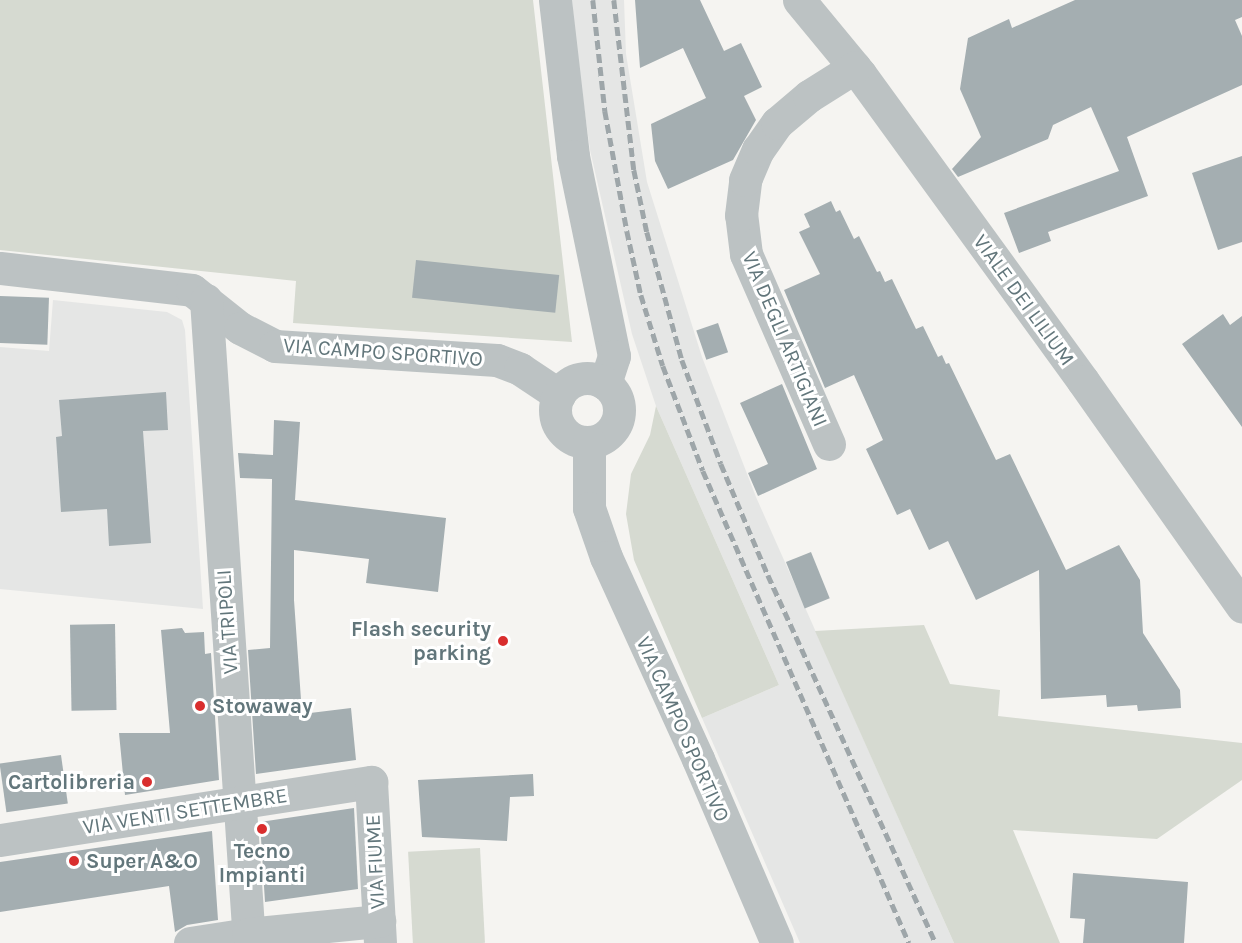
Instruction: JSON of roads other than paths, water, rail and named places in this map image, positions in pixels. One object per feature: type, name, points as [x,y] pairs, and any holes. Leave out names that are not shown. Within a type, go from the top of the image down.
[{"type":"street","points":[[555,0],[573,156],[615,356],[605,384]]},
{"type":"street","name":"VIALE DEI LILIUM","points":[[799,0],[855,68],[1083,381],[1242,606]]},
{"type":"street","name":"VIA DEGLI ARTIGIANI","points":[[829,444],[747,254],[741,215],[745,180],[758,150],[777,123],[809,96],[855,68]]},
{"type":"street","name":"VIA CAMPO SPORTIVO","points":[[0,268],[192,290],[240,328],[275,346],[496,360],[520,369],[559,395]]},
{"type":"street","name":"VIA TRIPOLI","points":[[206,300],[249,938]]},
{"type":"street","points":[[585,378],[605,384],[617,400],[618,419],[608,435],[589,442],[580,442],[563,432],[556,414],[559,395],[566,386],[585,378]]},
{"type":"street","name":"VIA CAMPO SPORTIVO","points":[[589,442],[589,508],[606,557],[698,759],[777,943]]},
{"type":"street","name":"VIA VENTI SETTEMBRE","points":[[0,840],[371,782]]},
{"type":"street","name":"VIA FIUME","points":[[371,782],[379,932]]},
{"type":"street","points":[[190,943],[379,932]]},
{"type":"railway","points":[[593,0],[605,111],[627,231],[641,295],[663,366],[703,471],[909,943]]},
{"type":"railway","points":[[614,0],[634,170],[647,232],[682,360],[721,464],[768,575],[936,943]]},
{"type":"place","name":"Flash security parking","points":[[503,641]]},
{"type":"place","name":"Stowaway","points":[[200,706]]},
{"type":"place","name":"Cartolibreria","points":[[147,782]]},
{"type":"place","name":"Tecno Impianti","points":[[262,829]]},
{"type":"place","name":"Super A&O","points":[[74,861]]}]
